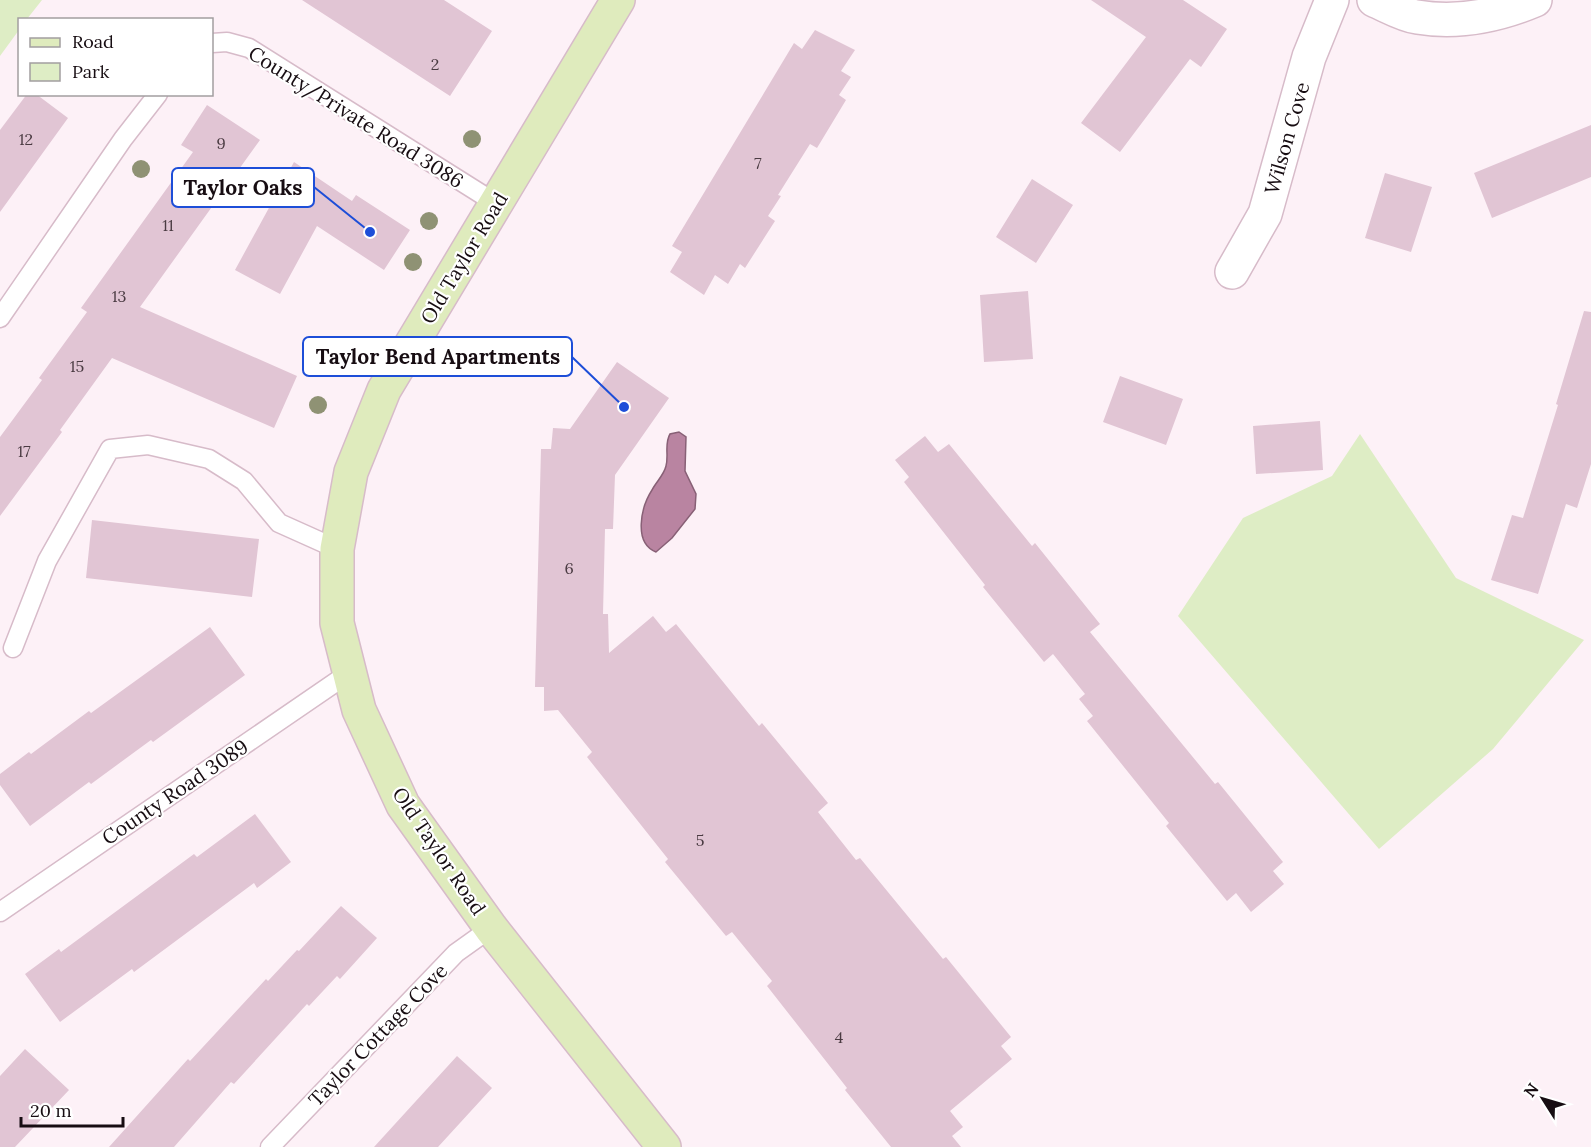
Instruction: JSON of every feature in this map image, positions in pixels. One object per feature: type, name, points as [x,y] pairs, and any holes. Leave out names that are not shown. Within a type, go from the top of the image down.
[{"type":"street","name":"Old Taylor Road","points":[[618,0],[384,390],[351,472],[337,549],[337,623],[358,710],[402,806],[491,928],[664,1147]]},
{"type":"street","name":"Wilson Cove","points":[[1232,272],[1265,214],[1309,57],[1332,0]]},
{"type":"street","points":[[1374,0],[1415,17],[1462,21],[1500,14],[1535,0]]},
{"type":"lane","name":"County/Private Road 3086","points":[[213,43],[227,42],[249,48],[497,204]]},
{"type":"lane","points":[[0,318],[123,139],[156,96]]},
{"type":"lane","points":[[13,648],[47,561],[110,449],[148,445],[209,459],[244,481],[279,523],[337,549]]},
{"type":"lane","name":"County Road 3089","points":[[0,912],[349,673]]},
{"type":"lane","name":"Taylor Cottage Cove","points":[[270,1147],[456,953],[491,928]]},
{"type":"green space","points":[[0,0],[42,0],[28,18],[18,18],[18,31],[0,56]]},
{"type":"green space","points":[[1360,434],[1456,578],[1584,640],[1493,749],[1379,849],[1178,616],[1243,518],[1332,476]]},
{"type":"shaded area","points":[[679,432],[686,437],[685,471],[696,494],[695,509],[672,538],[656,552],[644,541],[642,515],[648,497],[665,469],[668,438],[670,434]]},
{"type":"building","points":[[302,0],[444,0],[492,31],[450,96]]},
{"type":"building","points":[[1091,0],[1183,0],[1227,29],[1201,67],[1190,59],[1120,152],[1081,123],[1146,37]]},
{"type":"building","points":[[815,30],[855,50],[841,71],[851,77],[839,95],[846,100],[817,148],[810,144],[778,195],[781,196],[768,216],[775,221],[745,268],[740,264],[728,284],[715,275],[704,295],[670,272],[682,252],[672,246],[794,43],[802,49]]},
{"type":"building","points":[[26,96],[39,96],[68,118],[0,212],[0,130]]},
{"type":"building","points":[[207,105],[260,140],[140,307],[297,376],[274,428],[112,358],[60,430],[62,432],[0,516],[0,437],[42,380],[39,378],[87,312],[81,308],[193,152],[181,145]]},
{"type":"building","points":[[1591,125],[1591,177],[1492,218],[1474,173]]},
{"type":"building","points":[[294,162],[352,201],[356,195],[410,230],[384,270],[317,226],[280,294],[235,270]]},
{"type":"building","points":[[1385,173],[1432,187],[1411,252],[1365,238]]},
{"type":"building","points":[[1032,179],[1073,205],[1036,263],[996,237]]},
{"type":"building","points":[[1028,291],[1033,359],[984,362],[980,295]]},
{"type":"building","points":[[1584,311],[1591,312],[1591,464],[1577,508],[1566,504],[1538,594],[1491,580],[1512,515],[1523,518]]},
{"type":"building","points":[[617,362],[669,398],[615,475],[613,529],[605,529],[603,614],[608,614],[609,653],[653,616],[666,632],[676,624],[759,726],[762,723],[828,803],[818,812],[856,860],[860,858],[943,959],[946,957],[1011,1037],[1001,1046],[1012,1059],[950,1111],[963,1127],[952,1136],[961,1147],[891,1147],[767,986],[772,981],[732,932],[726,936],[665,862],[668,859],[587,757],[592,752],[558,710],[544,711],[544,687],[535,687],[541,449],[551,449],[553,428],[570,429]]},
{"type":"building","points":[[1120,376],[1183,399],[1166,445],[1103,422]]},
{"type":"building","points":[[1320,421],[1323,470],[1256,474],[1253,426]]},
{"type":"building","points":[[925,436],[938,452],[949,444],[1032,546],[1035,543],[1100,624],[1090,632],[1215,784],[1218,782],[1283,862],[1273,871],[1284,884],[1251,912],[1236,893],[1227,901],[1166,826],[1169,823],[1087,721],[1093,716],[1079,699],[1085,694],[1053,654],[1044,662],[983,587],[985,585],[904,482],[909,477],[895,460]]},
{"type":"building","points":[[92,520],[259,539],[252,597],[86,578]]},
{"type":"building","points":[[210,627],[245,675],[153,742],[151,740],[91,784],[89,782],[30,826],[0,785],[0,774],[89,711],[91,713]]},
{"type":"building","points":[[255,814],[291,862],[257,888],[254,883],[134,972],[132,969],[60,1022],[25,974],[59,949],[61,952],[194,854],[197,857]]},
{"type":"building","points":[[341,906],[377,938],[340,979],[337,976],[309,1006],[307,1004],[234,1084],[231,1082],[174,1147],[109,1147],[188,1059],[190,1061],[266,979],[268,981],[297,950],[299,951]]},
{"type":"building","points":[[25,1049],[69,1090],[15,1147],[0,1147],[0,1076]]},
{"type":"building","points":[[457,1056],[492,1088],[438,1147],[374,1147]]},
{"type":"place","name":"Taylor Oaks","points":[[370,232]]},
{"type":"place","name":"Taylor Bend Apartments","points":[[624,407]]}]
